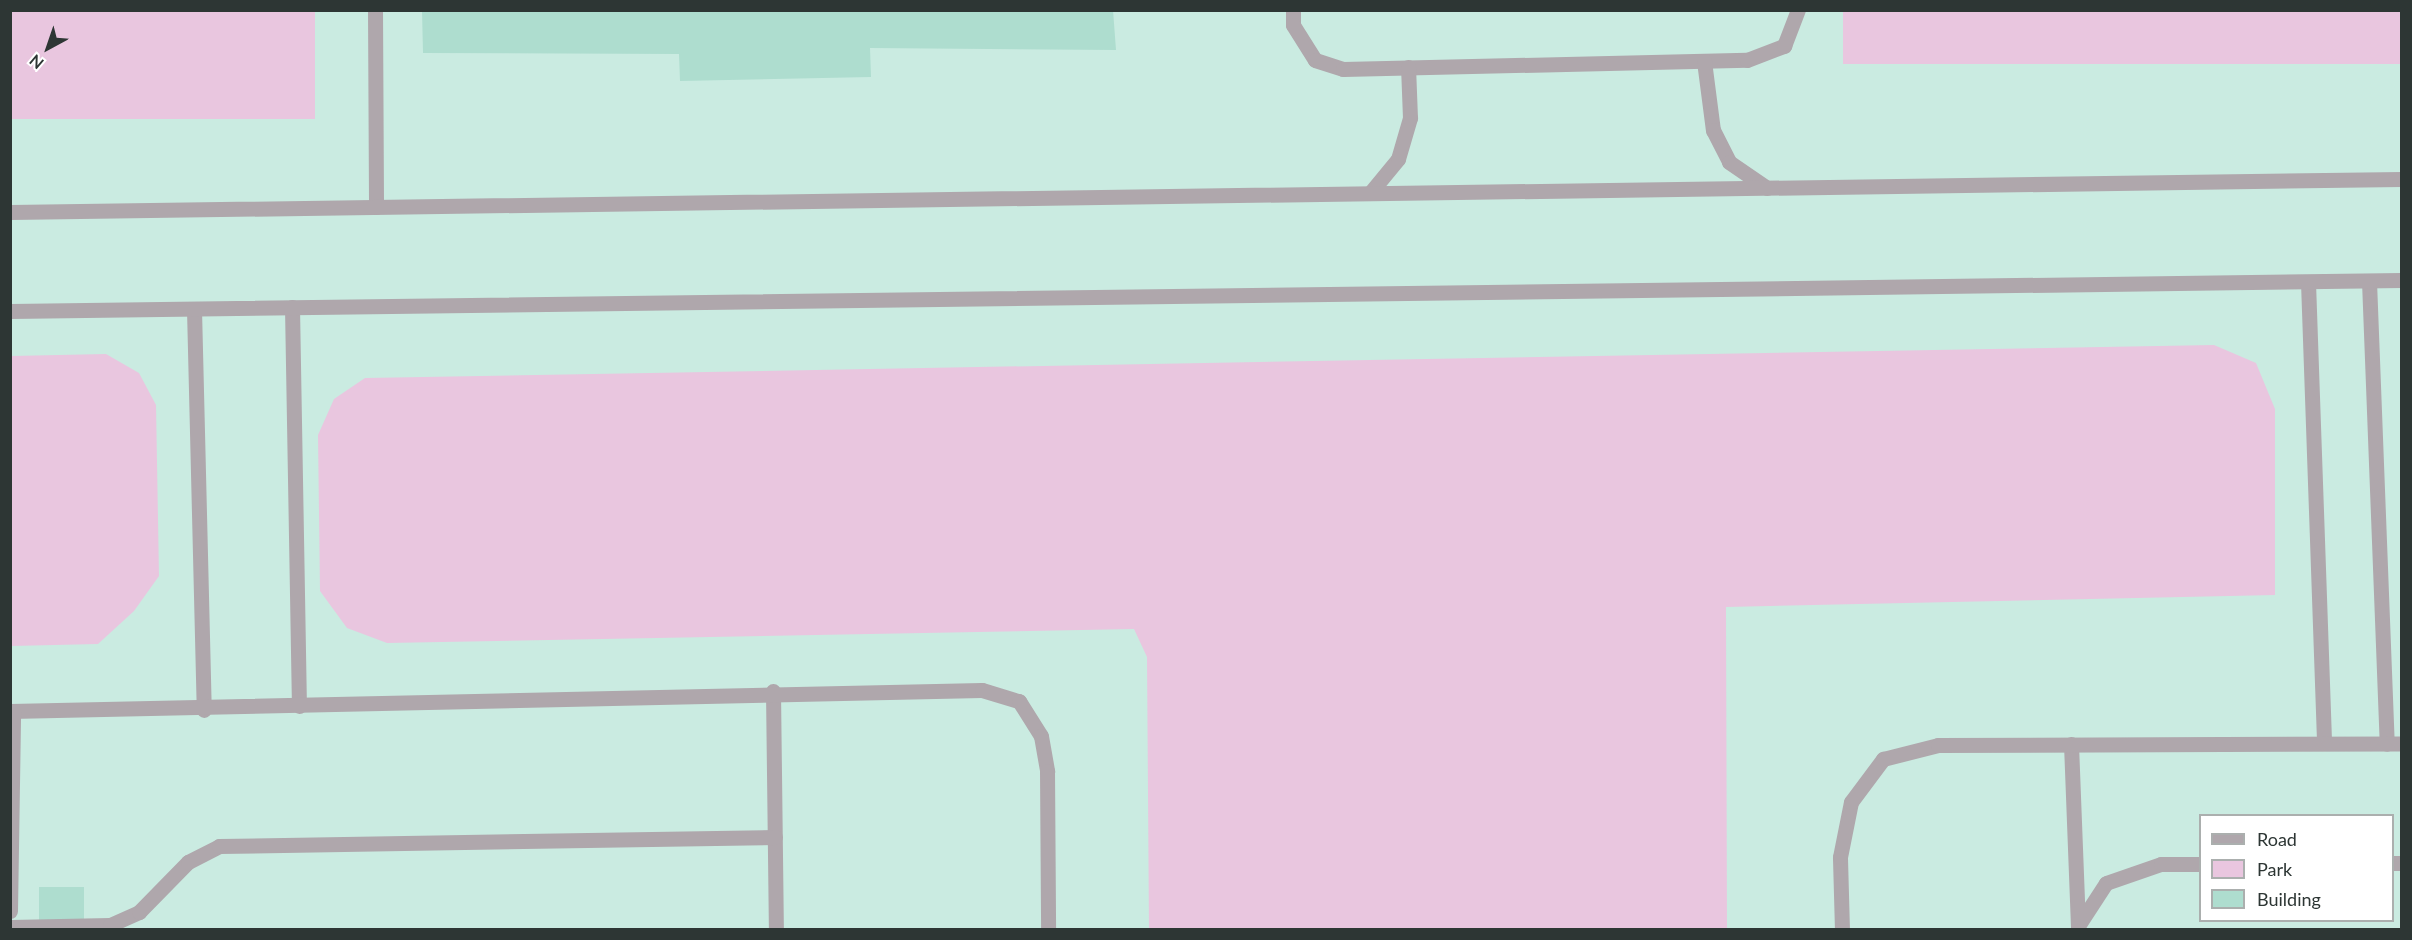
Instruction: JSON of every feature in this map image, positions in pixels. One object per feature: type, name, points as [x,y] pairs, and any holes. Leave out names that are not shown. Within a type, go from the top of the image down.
[{"type":"street","points":[[375,10],[376,207]]},
{"type":"street","points":[[1293,10],[1293,25],[1315,60],[1342,69],[1747,60],[1784,46],[1798,10]]},
{"type":"street","points":[[1704,61],[1713,130],[1730,162],[1767,188]]},
{"type":"street","points":[[1370,193],[1401,149],[1410,118],[1408,67]]},
{"type":"street","points":[[10,212],[2402,179]]},
{"type":"street","points":[[10,311],[2402,280]]},
{"type":"street","points":[[1842,930],[1840,857],[1851,802],[1883,759],[1938,745],[2394,743],[2369,281]]},
{"type":"street","points":[[2308,282],[2324,743]]},
{"type":"street","points":[[292,307],[299,706]]},
{"type":"street","points":[[195,309],[204,710]]},
{"type":"street","points":[[10,911],[12,711],[204,710],[774,691],[982,690],[1019,701],[1041,736],[1047,771],[1048,930]]},
{"type":"street","points":[[774,691],[776,930]]},
{"type":"street","points":[[2071,744],[2078,928]]},
{"type":"street","points":[[10,927],[110,925],[139,912],[188,862],[219,846],[775,837]]},
{"type":"street","points":[[2078,928],[2106,883],[2161,864],[2199,864]]},
{"type":"shaded area","points":[[10,11],[2401,11],[2401,929],[11,929]]},
{"type":"green space","points":[[10,11],[315,11],[315,119],[10,119]]},
{"type":"green space","points":[[1843,11],[2401,11],[2401,64],[1843,64]]},
{"type":"green space","points":[[2214,345],[2256,363],[2275,409],[2275,595],[1726,607],[1727,929],[1149,929],[1147,657],[1134,629],[387,643],[347,628],[320,591],[318,435],[334,399],[365,378]]},
{"type":"green space","points":[[106,354],[139,373],[156,405],[159,576],[134,611],[98,644],[11,646],[11,356]]},
{"type":"building","points":[[422,10],[1113,10],[1116,50],[870,48],[871,77],[680,81],[679,54],[423,53]]},
{"type":"building","points":[[39,887],[84,887],[84,930],[39,930]]}]
